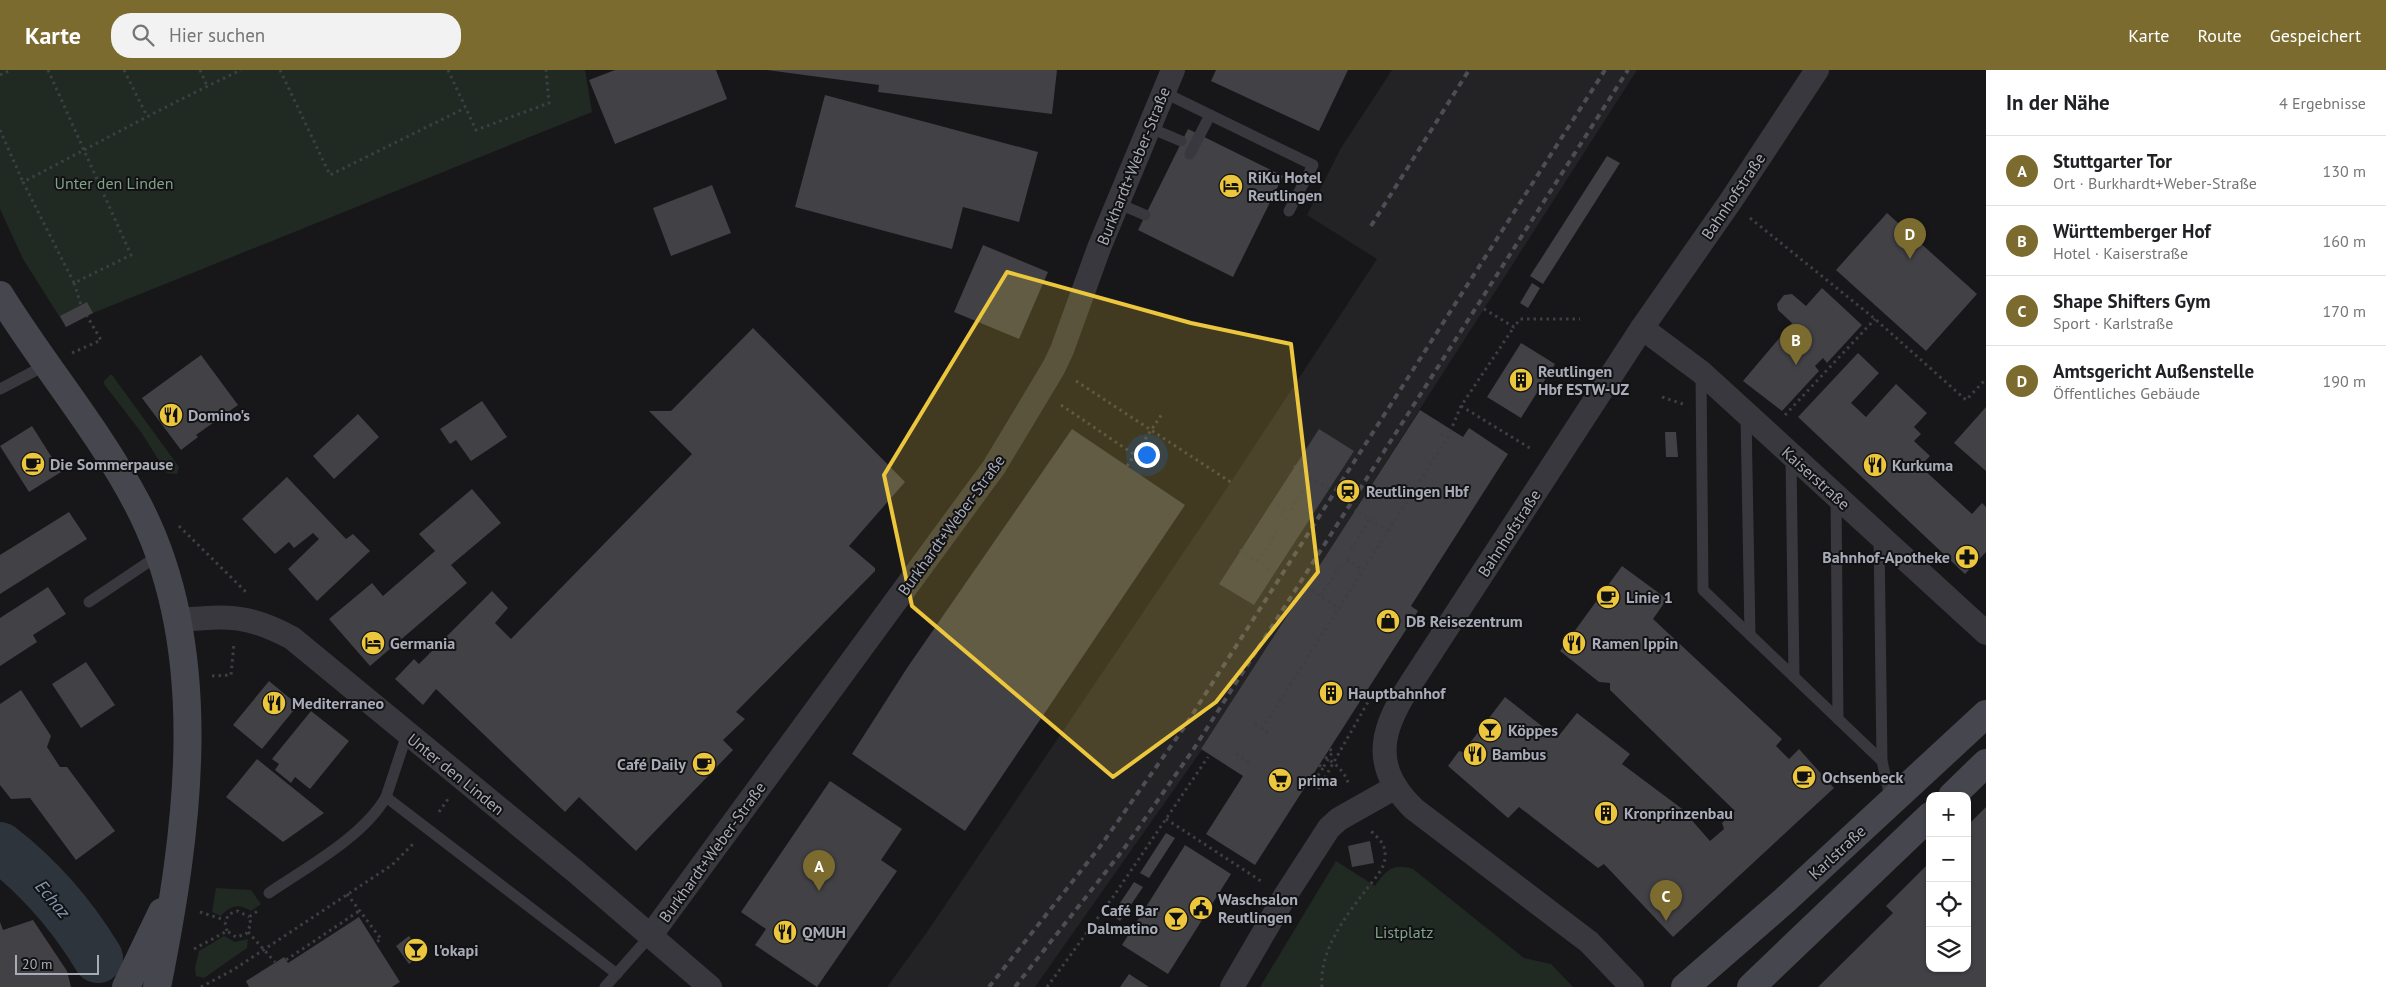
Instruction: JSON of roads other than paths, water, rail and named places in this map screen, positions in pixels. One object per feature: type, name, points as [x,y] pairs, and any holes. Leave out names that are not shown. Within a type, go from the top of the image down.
[{"type":"main road","points":[[0,295],[46,365],[113,460],[138,504],[161,554],[172,590],[178,620],[186,698],[184,818],[157,987]]},
{"type":"main road","name":"Karlstraße","points":[[1685,987],[1785,900],[1986,714]]},
{"type":"main road","points":[[1956,792],[1986,763]]},
{"type":"main road","points":[[1750,987],[1926,820]]},
{"type":"main road","points":[[126,987],[174,885]]},
{"type":"street","name":"Burkhardt+Weber-Straße","points":[[651,935],[994,467],[1040,391],[1054,367],[1117,204],[1173,70]]},
{"type":"street","name":"Bahnhofstraße","points":[[1394,788],[1385,763],[1384,746],[1386,732],[1399,703],[1642,328],[1730,202],[1816,70]]},
{"type":"street","name":"Kaiserstraße","points":[[1642,328],[1701,372],[1986,633]]},
{"type":"street","name":"Unter den Linden","points":[[178,620],[250,619],[270,626],[292,638],[463,778],[651,935],[710,987]]},
{"type":"street","points":[[1232,987],[1285,896],[1329,828],[1343,816],[1394,788],[1414,809],[1589,942],[1632,987]]},
{"type":"lane","points":[[1163,92],[1313,165],[1289,211]]},
{"type":"lane","points":[[1190,154],[1210,115]]},
{"type":"lane","points":[[1148,127],[1181,141]]},
{"type":"lane","points":[[1117,204],[1145,215]]},
{"type":"lane","points":[[0,389],[46,365]]},
{"type":"lane","points":[[1701,372],[1703,590],[1882,761]]},
{"type":"lane","points":[[1746,413],[1750,635]]},
{"type":"lane","points":[[1791,455],[1794,678]]},
{"type":"lane","points":[[1836,496],[1838,719]]},
{"type":"lane","points":[[1878,534],[1882,761],[1891,801]]},
{"type":"lane","points":[[88,602],[161,554]]},
{"type":"lane","points":[[269,893],[352,834],[372,816],[386,797],[407,734]]},
{"type":"lane","points":[[386,797],[617,974]]},
{"type":"lane","points":[[605,987],[651,935]]},
{"type":"waterway","name":"Echaz","points":[[0,847],[42,884],[66,912],[98,958]]},
{"type":"railway","points":[[1371,226],[1469,70]]},
{"type":"railway","points":[[989,987],[1099,848],[1183,729],[1605,70]]},
{"type":"railway","points":[[1015,987],[1123,850],[1193,750],[1628,70]]},
{"type":"place","name":"RiKu Hotel Reutlingen","points":[[1231,186]]},
{"type":"place","name":"Amtsgericht Außenstelle","points":[[1910,259]]},
{"type":"place","name":"Württemberger Hof","points":[[1796,365]]},
{"type":"place","name":"Reutlingen Hbf ESTW-UZ","points":[[1521,380]]},
{"type":"place","name":"Domino's","points":[[171,415]]},
{"type":"place","name":"Die Sommerpause","points":[[33,464]]},
{"type":"place","name":"Kurkuma","points":[[1875,465]]},
{"type":"place","name":"Reutlingen Hbf","points":[[1348,491]]},
{"type":"place","name":"Bahnhof-Apotheke","points":[[1967,557]]},
{"type":"place","name":"Linie 1","points":[[1608,597]]},
{"type":"place","name":"DB Reisezentrum","points":[[1388,621]]},
{"type":"place","name":"Germania","points":[[373,643]]},
{"type":"place","name":"Ramen Ippin","points":[[1574,643]]},
{"type":"place","name":"Hauptbahnhof","points":[[1331,693]]},
{"type":"place","name":"Mediterraneo","points":[[274,703]]},
{"type":"place","name":"Köppes","points":[[1490,730]]},
{"type":"place","name":"Bambus","points":[[1475,754]]},
{"type":"place","name":"Café Daily","points":[[704,764]]},
{"type":"place","name":"Ochsenbeck","points":[[1804,777]]},
{"type":"place","name":"prima","points":[[1280,780]]},
{"type":"place","name":"Kronprinzenbau","points":[[1606,813]]},
{"type":"place","name":"Stuttgarter Tor","points":[[819,891]]},
{"type":"place","name":"Waschsalon Reutlingen","points":[[1201,908]]},
{"type":"place","name":"Café Bar Dalmatino","points":[[1176,919]]},
{"type":"place","name":"Shape Shifters Gym","points":[[1666,921]]},
{"type":"place","name":"QMUH","points":[[785,932]]},
{"type":"place","name":"l'okapi","points":[[416,950]]},
{"type":"park label","name":"Listplatz","points":[[1404,932]]}]
